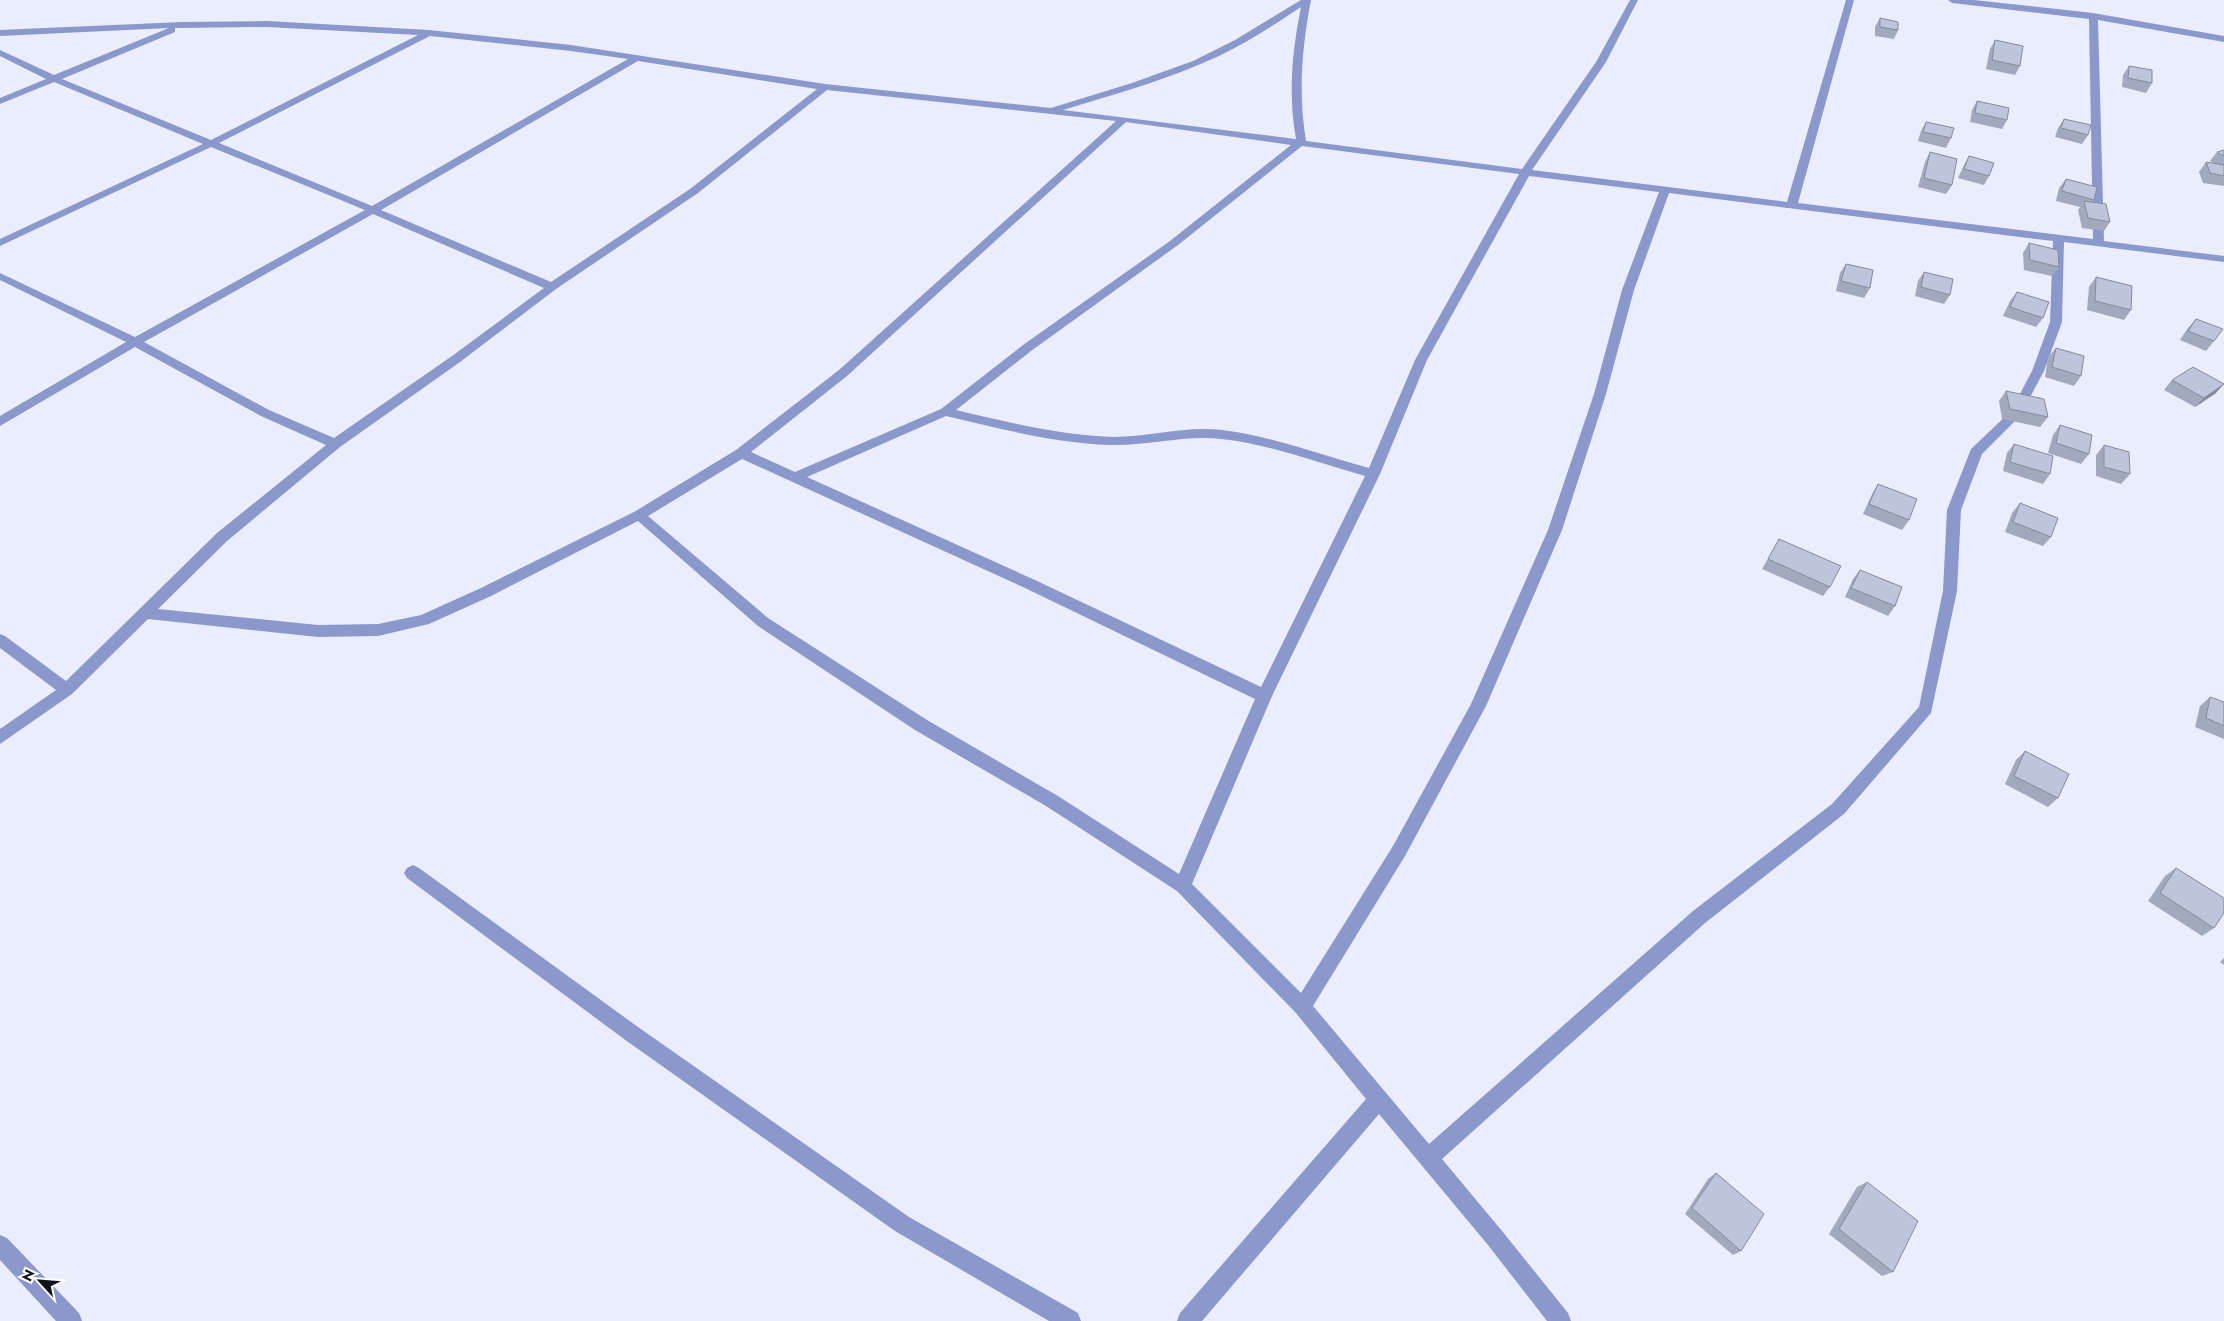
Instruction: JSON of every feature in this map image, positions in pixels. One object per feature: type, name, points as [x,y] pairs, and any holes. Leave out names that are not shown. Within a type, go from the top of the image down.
[{"type":"street","points":[[1301,142],[1295,114],[1296,67],[1307,0]]},
{"type":"street","points":[[1048,111],[1122,89],[1214,55],[1261,29],[1307,0]]},
{"type":"street","points":[[1183,886],[1264,696],[1373,474],[1422,360],[1526,171],[1601,62],[1634,0]]},
{"type":"street","points":[[1792,204],[1850,0]]},
{"type":"street","points":[[1952,0],[2093,16],[2224,39]]},
{"type":"street","points":[[2093,16],[2099,244]]},
{"type":"street","points":[[0,33],[182,25],[266,24],[429,33],[571,48],[825,87],[1124,119],[2059,239],[2224,258]]},
{"type":"street","points":[[0,101],[182,25]]},
{"type":"street","points":[[0,243],[210,144],[429,33]]},
{"type":"street","points":[[0,53],[52,78],[374,210],[552,287]]},
{"type":"street","points":[[0,422],[135,342],[374,210],[637,58]]},
{"type":"street","points":[[0,737],[67,690],[148,613],[222,538],[335,444],[456,359],[552,287],[694,191],[825,87]]},
{"type":"street","points":[[148,613],[318,631],[378,630],[424,620],[486,592],[562,552],[639,515],[741,452],[843,373],[1124,119]]},
{"type":"street","points":[[795,477],[945,412],[1027,348],[1174,243],[1301,142]]},
{"type":"street","points":[[1302,1007],[1399,851],[1478,706],[1555,530],[1600,394],[1628,290],[1665,189]]},
{"type":"street","points":[[1429,1158],[1699,917],[1838,810],[1926,709],[1950,591],[1954,510],[1976,452],[2016,413],[2038,371],[2056,322],[2059,239]]},
{"type":"street","points":[[0,276],[135,342],[265,413],[335,444]]},
{"type":"street","points":[[945,412],[1061,437],[1113,441],[1158,438],[1194,432],[1237,437],[1373,474]]},
{"type":"street","points":[[741,452],[1030,584],[1264,696]]},
{"type":"street","points":[[639,515],[763,622],[921,725],[1052,801],[1183,886],[1302,1007],[1495,1238],[1560,1321]]},
{"type":"street","points":[[0,640],[67,690]]},
{"type":"street","points":[[413,873],[631,1033],[902,1224],[1070,1321]]},
{"type":"street","points":[[1188,1321],[1379,1099]]},
{"type":"street","points":[[0,1246],[72,1321]]},
{"type":"building","points":[[1880,18],[1898,22],[1898,30],[1880,27]]},
{"type":"building","points":[[1995,40],[2023,46],[2020,66],[1992,60]]},
{"type":"building","points":[[2129,66],[2152,70],[2152,83],[2128,78]]},
{"type":"building","points":[[1977,101],[2009,108],[2007,120],[1975,113]]},
{"type":"building","points":[[2064,119],[2091,125],[2088,135],[2061,128]]},
{"type":"building","points":[[1926,122],[1954,128],[1951,138],[1923,132]]},
{"type":"building","points":[[2224,150],[2224,156],[2217,152]]},
{"type":"building","points":[[1930,152],[1957,159],[1952,185],[1924,178]]},
{"type":"building","points":[[1969,156],[1994,163],[1989,176],[1964,169]]},
{"type":"building","points":[[2206,162],[2224,165],[2224,176],[2210,173]]},
{"type":"building","points":[[2066,179],[2097,187],[2094,200],[2062,191]]},
{"type":"building","points":[[2084,201],[2106,204],[2110,222],[2088,218]]},
{"type":"building","points":[[2029,243],[2058,250],[2059,267],[2030,260]]},
{"type":"building","points":[[1846,264],[1873,270],[1870,288],[1841,281]]},
{"type":"building","points":[[1924,272],[1953,279],[1950,295],[1921,287]]},
{"type":"building","points":[[2096,277],[2132,286],[2131,310],[2095,301]]},
{"type":"building","points":[[2017,292],[2049,302],[2043,318],[2010,307]]},
{"type":"building","points":[[2196,319],[2223,329],[2214,341],[2188,331]]},
{"type":"building","points":[[2056,348],[2084,356],[2081,376],[2052,367]]},
{"type":"building","points":[[2193,367],[2224,384],[2204,398],[2172,380]]},
{"type":"building","points":[[2006,391],[2044,399],[2048,417],[2010,409]]},
{"type":"building","points":[[2060,425],[2092,435],[2089,454],[2056,443]]},
{"type":"building","points":[[2014,444],[2053,456],[2050,474],[2010,462]]},
{"type":"building","points":[[2104,445],[2129,452],[2130,474],[2104,467]]},
{"type":"building","points":[[1878,484],[1917,499],[1909,520],[1869,504]]},
{"type":"building","points":[[2020,503],[2058,518],[2051,537],[2013,522]]},
{"type":"building","points":[[1779,539],[1841,566],[1830,587],[1768,559]]},
{"type":"building","points":[[1860,570],[1902,587],[1895,606],[1851,588]]},
{"type":"building","points":[[2210,697],[2224,702],[2224,726],[2206,718]]},
{"type":"building","points":[[2025,751],[2069,774],[2058,798],[2014,776]]},
{"type":"building","points":[[2176,868],[2224,898],[2224,913],[2214,928],[2160,893]]},
{"type":"building","points":[[1716,1173],[1764,1214],[1741,1251],[1692,1208]]},
{"type":"building","points":[[1867,1182],[1918,1221],[1893,1272],[1839,1229]]}]
